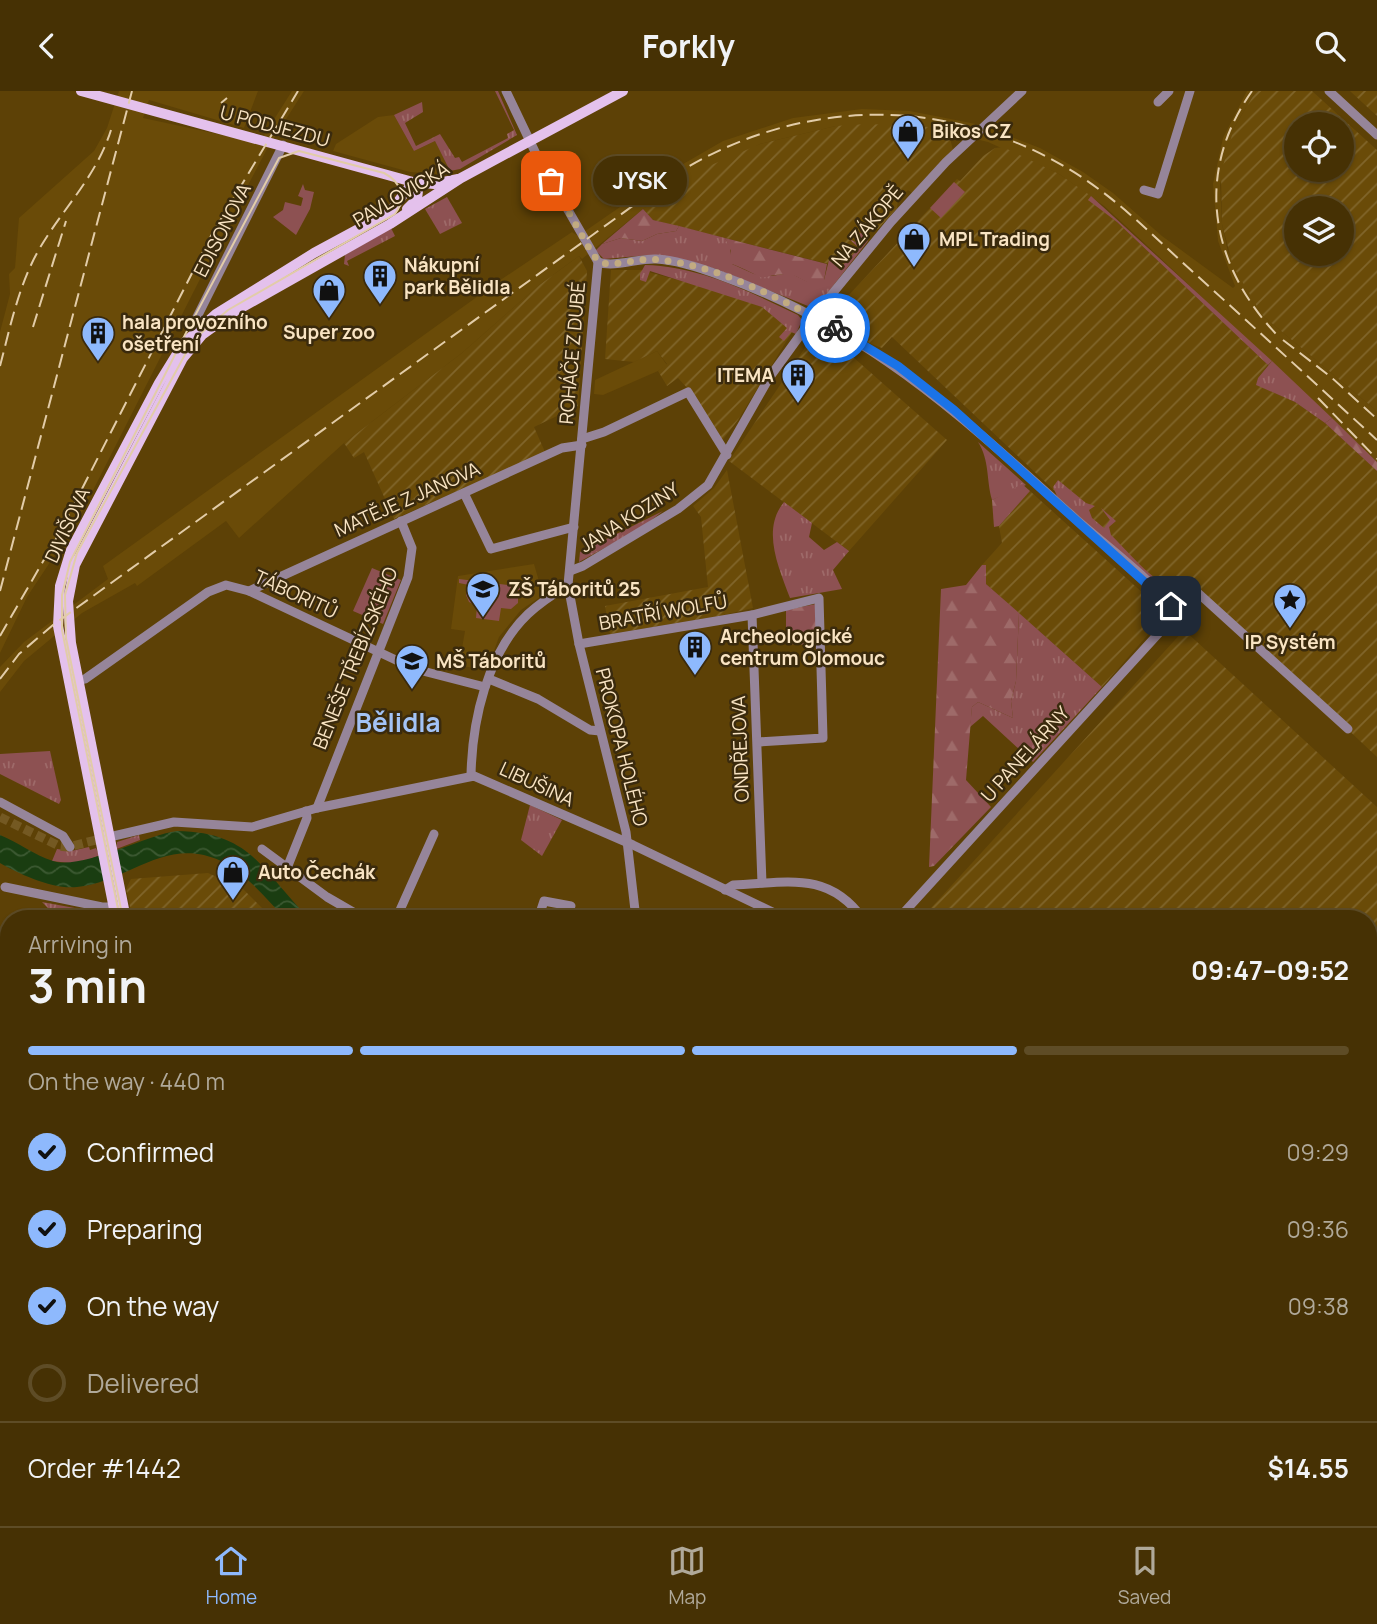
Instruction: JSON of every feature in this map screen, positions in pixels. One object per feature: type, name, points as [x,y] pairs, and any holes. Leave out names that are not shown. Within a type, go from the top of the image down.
[{"type":"main road","name":"U PODJEZDU","points":[[81,91],[416,183],[434,184],[461,178]]},
{"type":"main road","name":"PAVLOVICKÁ","points":[[199,333],[390,217],[623,91]]},
{"type":"main road","points":[[390,217],[416,202],[416,183]]},
{"type":"main road","name":"PAVLOVICKÁ","points":[[199,333],[216,314],[362,227],[390,217]]},
{"type":"main road","name":"DIVIŠOVA","points":[[109,839],[57,612],[65,564],[168,368],[199,333]]},
{"type":"main road","points":[[109,839],[102,852],[116,892]]},
{"type":"main road","points":[[109,839],[118,910]]},
{"type":"street","name":"NA ZÁKOPĚ","points":[[727,454],[769,377],[814,316],[891,222],[979,130],[1022,91]]},
{"type":"street","points":[[1158,102],[1168,91]]},
{"type":"street","points":[[1144,190],[1158,194],[1190,91]]},
{"type":"street","points":[[1329,91],[1377,135]]},
{"type":"street","name":"ROHÁČE Z DUBÉ","points":[[508,92],[530,141],[598,262],[569,585]]},
{"type":"street","name":"EDISONOVA","points":[[199,333],[196,319],[283,145]]},
{"type":"street","points":[[598,262],[609,264],[638,259],[675,262],[751,287],[814,316],[887,359],[954,410],[1167,602],[1172,611]]},
{"type":"street","name":"MATĚJE Z JANOVA","points":[[249,591],[688,392],[727,454]]},
{"type":"street","name":"JANA KOZINY","points":[[570,571],[583,566],[685,505],[708,485],[727,454]]},
{"type":"street","points":[[464,493],[491,549],[574,527]]},
{"type":"street","name":"BENEŠE TŘEBÍZSKÉHO","points":[[317,808],[411,563],[411,543],[401,521]]},
{"type":"street","name":"TÁBORITŮ","points":[[74,682],[213,589],[229,585],[249,591],[415,669],[510,685],[590,730],[600,731]]},
{"type":"street","points":[[471,776],[477,720],[487,683],[508,639],[523,620],[569,585]]},
{"type":"street","name":"PROKOPA HOLÉHO","points":[[569,585],[579,644],[626,842],[635,910]]},
{"type":"street","name":"U PANELÁRNY","points":[[906,910],[1168,623],[1172,611],[1198,593],[1348,729]]},
{"type":"street","name":"BRATŘÍ WOLFŮ","points":[[579,644],[752,615],[819,598],[823,738],[758,742]]},
{"type":"street","name":"ONDŘEJOVA","points":[[752,615],[762,883]]},
{"type":"street","name":"LIBUŠINA","points":[[109,839],[174,822],[242,828],[317,808],[471,776],[626,842],[768,910]]},
{"type":"street","points":[[0,802],[65,837],[70,847]]},
{"type":"street","points":[[287,868],[307,818],[306,811]]},
{"type":"street","points":[[400,910],[434,834]]},
{"type":"street","points":[[262,849],[327,897],[349,910]]},
{"type":"street","points":[[725,890],[730,886],[793,882],[828,887],[844,896],[856,910]]},
{"type":"street","points":[[5,887],[113,910]]},
{"type":"street","points":[[541,910],[544,901],[571,906]]},
{"type":"street","points":[[77,1526],[88,1526]]},
{"type":"shaded area","points":[[119,91],[258,91],[244,128],[149,100],[143,118],[259,143],[292,91],[304,91],[267,149],[78,520],[27,597],[0,653],[0,332],[10,294],[9,274],[15,268],[19,218],[94,151],[107,128]]},
{"type":"shaded area","points":[[1247,91],[1256,91],[1234,128],[1220,185],[1222,224],[1228,252],[1262,315],[1377,411],[1377,462],[1104,206],[1059,174],[988,142],[923,126],[836,126],[760,144],[643,209],[582,259],[579,256],[538,286],[462,353],[344,443],[239,538],[226,521],[137,586],[135,583],[82,613],[24,661],[0,692],[0,667],[24,642],[108,579],[103,566],[499,281],[572,232],[578,236],[678,167],[723,141],[793,118],[862,109],[910,111],[981,125],[1040,148],[1083,172],[1113,193],[1162,236],[1233,288],[1235,286],[1218,241],[1213,184],[1223,138]]},
{"type":"shaded area","points":[[1256,91],[1312,91],[1335,112],[1284,112],[1284,182],[1354,182],[1354,129],[1377,150],[1377,411],[1262,315],[1233,266],[1222,224],[1221,173],[1234,128]]},
{"type":"shaded area","points":[[1350,91],[1377,91],[1377,116]]},
{"type":"shaded area","points":[[394,115],[414,151],[435,141],[450,171],[439,174],[410,172],[333,151],[336,144],[378,117]]},
{"type":"shaded area","points":[[836,126],[923,126],[948,131],[953,150],[912,193],[908,190],[898,200],[897,208],[878,229],[871,229],[865,235],[867,240],[841,267],[653,220],[643,209],[702,169],[760,144]]},
{"type":"shaded area","points":[[1003,147],[1059,174],[1091,196],[1089,200],[1117,222],[1268,365],[1258,378],[1257,385],[1295,402],[1325,423],[1377,471],[1377,757],[1198,588],[1172,602],[892,337],[882,348],[869,343],[834,311],[957,179],[960,181],[983,156],[995,148]]},
{"type":"shaded area","points":[[579,256],[587,271],[578,406],[534,427],[545,452],[394,519],[364,452],[354,458],[344,443],[462,353],[538,286]]},
{"type":"shaded area","points":[[611,270],[641,270],[725,293],[762,307],[792,332],[738,420],[721,442],[690,391],[678,378],[667,386],[658,371],[667,364],[657,351],[634,362],[605,359]]},
{"type":"shaded area","points":[[819,327],[947,440],[849,551],[729,461]]},
{"type":"shaded area","points":[[657,351],[667,365],[603,395],[594,394],[595,380]]},
{"type":"shaded area","points":[[727,470],[753,608],[610,634],[605,606],[708,587],[701,517],[693,506],[714,488]]},
{"type":"shaded area","points":[[1030,491],[1166,614],[1102,687],[986,584],[986,565],[982,565],[1002,543],[999,526]]},
{"type":"shaded area","name":"ZŠ Táboritů 25","points":[[534,564],[543,595],[521,610],[499,637],[487,670],[449,664],[451,653],[461,654],[465,631],[451,629],[458,576]]},
{"type":"shaded area","points":[[1184,630],[1377,807],[1377,910],[929,910]]},
{"type":"shaded area","points":[[208,873],[243,889],[264,910],[131,910],[126,889],[131,879]]},
{"type":"green space","points":[[495,91],[498,91],[517,135],[460,169],[450,171],[435,141],[414,151],[394,115],[422,102],[423,112],[405,123],[416,146],[440,134],[455,158],[459,157],[462,162],[508,138],[507,134],[514,130]]},
{"type":"green space","points":[[954,182],[965,192],[941,218],[930,208]]},
{"type":"green space","points":[[303,184],[305,190],[314,192],[310,209],[296,235],[273,217],[283,210],[285,202],[301,206],[303,198],[298,196]]},
{"type":"green space","points":[[1091,196],[1272,361],[1268,365],[1117,222],[1088,200]]},
{"type":"green space","points":[[447,197],[462,223],[440,234],[425,209]]},
{"type":"green space","points":[[643,209],[653,220],[679,226],[676,231],[657,234],[642,241],[621,238],[602,244]]},
{"type":"green space","points":[[679,226],[725,238],[730,247],[732,264],[754,274],[771,276],[790,273],[808,282],[824,280],[829,260],[841,267],[859,248],[848,238],[855,242],[858,238],[853,230],[863,234],[868,241],[822,300],[808,306],[716,269],[675,258],[649,255],[604,259],[593,248],[596,250],[602,244],[621,238],[642,241],[657,234],[676,231]]},
{"type":"green space","points":[[391,228],[395,236],[347,261],[349,266],[344,264],[345,255]]},
{"type":"green space","points":[[725,238],[827,264],[824,280],[827,287],[786,274],[762,278],[729,263],[731,251]]},
{"type":"green space","points":[[645,265],[685,270],[724,282],[798,315],[802,320],[796,334],[791,332],[784,341],[779,337],[787,328],[762,307],[650,271],[646,282],[640,280]]},
{"type":"green space","points":[[1272,361],[1332,418],[1325,423],[1295,402],[1256,385],[1258,378]]},
{"type":"green space","points":[[1332,418],[1377,462],[1377,471],[1325,423]]},
{"type":"green space","points":[[978,442],[1026,485],[992,500],[986,463]]},
{"type":"green space","points":[[1058,480],[1086,503],[1095,506],[1089,510],[1092,518],[1104,528],[1110,520],[1101,508],[1116,521],[1109,527],[1111,535],[1144,569],[1163,584],[1183,590],[1187,596],[1181,602],[1172,601],[1057,496],[1053,487]]},
{"type":"green space","points":[[1022,484],[1030,491],[999,526],[994,527],[992,500]]},
{"type":"green space","points":[[784,502],[812,523],[809,537],[824,550],[837,542],[849,551],[833,570],[842,589],[790,598],[777,562],[773,537],[777,513]]},
{"type":"green space","points":[[663,511],[641,528],[579,562],[580,552]]},
{"type":"green space","points":[[982,565],[986,565],[986,584],[1019,613],[1016,681],[1011,701],[1013,718],[978,702],[972,707],[966,780],[991,807],[934,866],[929,867],[941,589],[966,585]]},
{"type":"green space","points":[[372,568],[401,580],[383,624],[353,611]]},
{"type":"green space","points":[[459,579],[525,587],[530,591],[518,590],[518,603],[511,609],[501,608],[499,621],[476,618],[477,606],[469,602],[466,595],[469,585],[459,583]]},
{"type":"green space","points":[[816,604],[817,645],[786,644],[786,610]]},
{"type":"green space","points":[[1019,613],[1102,687],[1033,762],[983,716],[970,727],[972,707],[978,702],[1013,718],[1011,701],[1016,681]]},
{"type":"green space","points":[[50,751],[61,800],[59,804],[0,774],[0,754]]},
{"type":"green space","points":[[530,805],[562,820],[542,856],[521,840]]},
{"type":"green space","points":[[139,835],[140,840],[77,864],[52,861],[57,849],[71,851],[89,847],[90,850],[96,848],[98,853],[117,847],[117,842]]},
{"type":"green space","points":[[42,902],[86,910],[50,910]]},
{"type":"water","points":[[177,831],[203,833],[241,847],[268,872],[302,910],[278,910],[256,887],[230,866],[201,854],[165,856],[96,883],[77,887],[48,884],[0,863],[0,835],[46,858],[65,863],[96,857]]},
{"type":"tunnel","points":[[0,817],[59,846],[68,847],[100,839]]},
{"type":"tram line","points":[[118,910],[62,630],[62,595],[70,562],[189,327],[279,158],[299,151],[384,173],[395,181],[400,191],[401,202],[395,214],[228,310],[193,340],[77,553],[65,595],[66,638],[121,910]]},
{"type":"railway","points":[[0,591],[132,91]]},
{"type":"railway","points":[[0,636],[60,532],[212,234],[298,91]]},
{"type":"railway","points":[[1252,91],[1234,122],[1222,154],[1217,185],[1218,217],[1224,248],[1236,278],[1254,307],[1276,334]]},
{"type":"railway","points":[[221,103],[227,98]]},
{"type":"railway","points":[[0,679],[19,654],[53,625],[681,171],[727,147],[775,129],[824,119],[873,115],[923,118],[972,127],[1020,144],[1067,168],[1133,217],[1377,440]]},
{"type":"railway","points":[[0,366],[15,308],[30,266],[46,237],[96,163],[111,130]]},
{"type":"railway","points":[[33,327],[66,221]]},
{"type":"railway","points":[[1283,340],[1331,377],[1377,419]]},
{"type":"railway","points":[[1318,398],[1377,459]]},
{"type":"way so far","points":[[551,181],[596,260],[601,263],[657,259],[694,267],[775,297],[835,328]]},
{"type":"place","name":"Bikos CZ","points":[[908,161]]},
{"type":"place","name":"JYSK","points":[[551,181]]},
{"type":"place","name":"MPL Trading","points":[[914,269]]},
{"type":"place","name":"Nákupní park Bělidla","points":[[380,306]]},
{"type":"place","name":"Super zoo","points":[[329,320]]},
{"type":"place","name":"hala provozního ošetření","points":[[98,363]]},
{"type":"place","name":"ITEMA","points":[[798,405]]},
{"type":"place","name":"ZŠ Táboritů 25","points":[[483,619]]},
{"type":"place","name":"IP Systém","points":[[1290,630]]},
{"type":"place","name":"Archeologické centrum Olomouc","points":[[695,677]]},
{"type":"place","name":"MŠ Táboritů","points":[[412,691]]},
{"type":"place","name":"Auto Čechák","points":[[233,902]]},
{"type":"district","name":"Bělidla","points":[[398,722]]},
{"type":"route","points":[[835,328],[898,366],[930,390],[1171,606]]}]
